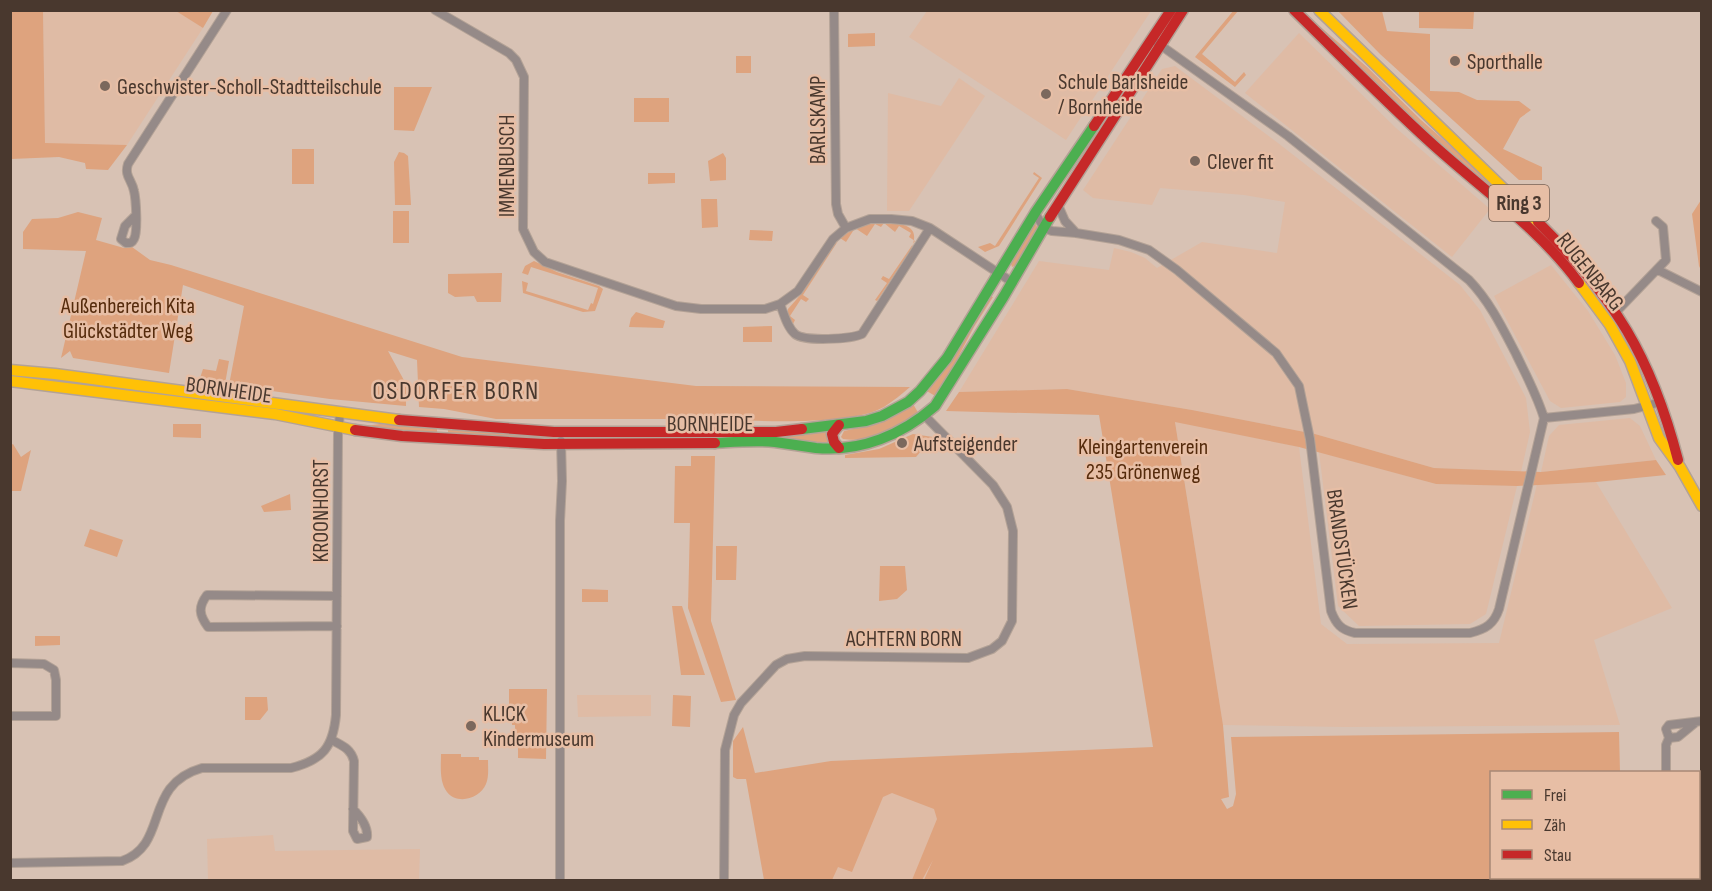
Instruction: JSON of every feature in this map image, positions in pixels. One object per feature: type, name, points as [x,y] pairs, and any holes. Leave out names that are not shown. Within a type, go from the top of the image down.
[{"type":"street","points":[[136,215],[135,191],[126,173],[128,164],[227,10]]},
{"type":"street","name":"IMMENBUSCH","points":[[435,10],[509,53],[522,69],[524,77],[524,229],[534,252],[545,262],[676,306],[701,309],[765,309],[780,304]]},
{"type":"street","name":"BARLSKAMP","points":[[834,10],[836,204],[838,214],[846,228]]},
{"type":"street","name":"BORNHEIDE","points":[[10,381],[264,413],[402,436],[562,444],[773,442],[818,448],[839,448],[873,442],[892,435],[925,416],[938,401],[1156,42],[1171,10]]},
{"type":"street","name":"BORNHEIDE","points":[[10,370],[55,374],[380,418],[557,432],[776,432],[867,421],[902,405],[920,391],[947,358],[1035,213],[1156,42],[1183,10]]},
{"type":"street","name":"RUGENBARG","points":[[1294,10],[1429,141],[1511,212],[1563,261],[1610,325],[1630,362],[1659,438],[1680,467],[1701,506]]},
{"type":"street","name":"RUGENBARG","points":[[1319,10],[1570,255],[1616,312],[1638,349],[1661,402],[1680,467]]},
{"type":"street","points":[[1156,42],[1288,136],[1469,280],[1484,295],[1495,314],[1537,396],[1544,418],[1646,407],[1661,402]]},
{"type":"street","points":[[1058,205],[1065,221],[1076,233]]},
{"type":"street","points":[[1035,213],[1044,228]]},
{"type":"street","points":[[930,228],[862,334],[856,337],[839,338],[799,336],[793,332],[780,304],[798,291],[833,239],[846,228],[861,221],[878,218],[912,221],[930,228],[1012,282]]},
{"type":"street","points":[[1656,221],[1663,227],[1666,260],[1658,270],[1701,292]]},
{"type":"street","name":"BRANDSTÜCKEN","points":[[1044,228],[1119,240],[1149,250],[1177,270],[1276,353],[1299,386],[1310,439],[1331,611],[1335,622],[1344,630],[1355,633],[1470,633],[1482,630],[1493,622],[1499,609],[1544,418]]},
{"type":"street","name":"RUGENBARG","points":[[1616,312],[1658,270]]},
{"type":"street","name":"KROONHORST","points":[[332,740],[336,715],[338,427],[340,413]]},
{"type":"street","name":"ACHTERN BORN","points":[[724,880],[725,760],[729,728],[741,703],[777,664],[805,656],[968,658],[992,649],[1002,641],[1009,629],[1013,613],[1013,531],[1006,507],[993,485],[925,416]]},
{"type":"street","points":[[338,427],[346,423],[365,423],[380,418]]},
{"type":"street","points":[[839,425],[832,434],[839,448]]},
{"type":"street","points":[[562,444],[614,431]]},
{"type":"street","points":[[557,432],[562,444],[560,880]]},
{"type":"street","name":"KROONHORST","points":[[337,596],[207,595],[200,604],[201,618],[208,627],[337,626]]},
{"type":"street","points":[[10,663],[47,664],[54,670],[56,680],[56,716],[10,716]]},
{"type":"street","points":[[1669,738],[1678,737],[1699,722]]},
{"type":"street","points":[[1666,771],[1666,745],[1669,738],[1666,729],[1669,725],[1699,722]]},
{"type":"street","points":[[10,863],[122,861],[131,858],[144,846],[152,832],[166,792],[180,778],[202,768],[291,768],[305,765],[325,752],[332,740],[349,750],[352,755],[353,809]]},
{"type":"shaded area","name":"Geschwister-Scholl-Stadtteilschule","points":[[43,11],[176,11],[203,28],[127,145],[45,144]]},
{"type":"shaded area","name":"Schule Barlsheide / Bornheide","points":[[927,11],[1151,11],[1066,140],[909,37]]},
{"type":"shaded area","points":[[1299,33],[1396,128],[1490,209],[1452,257],[1245,93]]},
{"type":"shaded area","points":[[1175,66],[1460,285],[1480,310],[1526,398],[1530,432],[1521,472],[1434,468],[1315,434],[1067,389],[959,392],[1039,261],[1109,270],[1114,248],[1145,258],[1157,268],[1202,242],[1277,253],[1285,202],[1244,195],[1160,188],[1152,205],[1093,198],[1083,190],[1162,69]]},
{"type":"shaded area","points":[[959,78],[985,96],[909,211],[887,211],[888,93],[941,106]]},
{"type":"shaded area","points":[[1551,265],[1588,311],[1615,355],[1626,383],[1626,397],[1620,402],[1561,408],[1550,401],[1494,296]]},
{"type":"shaded area","points":[[1630,418],[1640,426],[1656,460],[1541,472],[1549,436],[1559,425]]},
{"type":"shaded area","points":[[1175,421],[1299,447],[1321,624],[1347,644],[1499,643],[1537,484],[1596,482],[1672,608],[1594,640],[1620,725],[1345,727],[1223,725]]},
{"type":"shaded area","points":[[1319,452],[1436,484],[1517,486],[1486,614],[1470,624],[1359,626],[1338,606]]},
{"type":"shaded area","points":[[577,695],[651,695],[651,716],[578,717]]},
{"type":"shaded area","points":[[867,770],[956,806],[926,880],[823,880]]},
{"type":"shaded area","points":[[273,835],[275,851],[420,849],[419,880],[208,880],[207,839]]},
{"type":"green space","points":[[1234,10],[1238,11],[1202,54],[1235,82],[1244,72],[1246,75],[1235,87],[1195,57]]},
{"type":"green space","points":[[10,11],[43,11],[45,143],[127,145],[108,170],[86,169],[85,163],[59,157],[11,159]]},
{"type":"green space","points":[[176,11],[213,11],[203,28]]},
{"type":"green space","points":[[1338,11],[1382,11],[1387,31],[1430,34],[1430,91],[1459,92],[1477,100],[1519,101],[1531,110],[1520,118],[1503,149],[1542,167],[1542,180],[1519,180],[1380,54]]},
{"type":"green space","points":[[1419,11],[1474,11],[1473,29],[1419,28]]},
{"type":"green space","points":[[1310,18],[1367,67],[1421,120],[1480,172],[1500,194],[1396,105]]},
{"type":"green space","points":[[875,33],[875,46],[848,47],[848,34]]},
{"type":"green space","points":[[736,56],[751,56],[751,73],[736,73]]},
{"type":"green space","points":[[394,87],[432,87],[414,131],[394,130]]},
{"type":"green space","points":[[634,98],[669,98],[669,122],[634,122]]},
{"type":"green space","points":[[292,149],[314,149],[314,184],[292,184]]},
{"type":"green space","points":[[399,152],[408,156],[411,205],[395,205],[394,162]]},
{"type":"green space","points":[[723,153],[726,158],[726,180],[710,181],[708,161]]},
{"type":"green space","points":[[1034,172],[1042,178],[999,246],[985,252],[978,247],[990,243],[995,246],[1039,178],[1033,174]]},
{"type":"green space","points":[[648,173],[675,173],[675,183],[648,184]]},
{"type":"green space","points":[[701,199],[717,199],[718,227],[702,228]]},
{"type":"green space","points":[[1701,200],[1701,270],[1692,214]]},
{"type":"green space","points":[[393,211],[409,211],[409,243],[393,243]]},
{"type":"green space","name":"Außenbereich Kita Glückstädter Weg","points":[[78,212],[102,218],[96,240],[124,248],[132,247],[150,260],[462,357],[696,386],[910,387],[884,407],[868,413],[825,420],[713,420],[712,417],[707,419],[496,419],[444,409],[419,407],[417,360],[388,351],[406,384],[406,406],[330,399],[229,385],[244,306],[183,285],[169,373],[73,358],[70,351],[61,358],[86,251],[23,249],[23,232],[32,219],[58,218]]},
{"type":"green space","points":[[1034,222],[1038,228],[1018,264],[1012,267],[1011,264]]},
{"type":"green space","points":[[884,223],[881,227],[875,224],[867,236],[856,228],[869,224]]},
{"type":"green space","points":[[884,223],[905,225],[914,233],[914,240],[909,237],[911,233],[899,226],[895,232]]},
{"type":"green space","points":[[854,229],[846,242],[841,238],[848,233]]},
{"type":"green space","points":[[750,230],[773,231],[772,241],[749,240]]},
{"type":"green space","points":[[838,241],[803,295],[809,299],[806,302],[801,299],[790,316],[795,320],[793,324],[788,316],[788,309],[803,292]]},
{"type":"green space","points":[[912,245],[877,301],[875,300],[887,283],[881,279],[883,276],[889,279]]},
{"type":"green space","points":[[534,261],[603,289],[595,311],[583,312],[523,293],[522,281],[528,283],[526,291],[588,310],[591,303],[593,304],[598,288],[531,267],[528,275],[522,273],[525,266]]},
{"type":"green space","points":[[502,273],[501,302],[477,302],[474,296],[455,297],[448,293],[448,274]]},
{"type":"green space","points":[[990,296],[993,297],[974,327],[937,397],[925,390]]},
{"type":"green space","points":[[636,312],[665,321],[663,328],[629,327],[631,318]]},
{"type":"green space","points":[[772,326],[772,342],[743,342],[743,327]]},
{"type":"green space","points":[[219,359],[229,361],[225,384],[200,378],[203,369],[216,371]]},
{"type":"green space","name":"Kleingartenverein 235 Grönenweg","points":[[1067,389],[1315,434],[1434,468],[1541,472],[1656,460],[1666,475],[1596,482],[1517,486],[1436,484],[1299,447],[1175,422],[1223,725],[1229,797],[1221,799],[1227,809],[1233,806],[1236,794],[1231,737],[1619,732],[1620,771],[1490,771],[1490,879],[1615,880],[924,880],[933,860],[922,880],[912,880],[937,819],[934,809],[892,793],[883,797],[852,872],[838,867],[832,880],[764,880],[746,779],[733,777],[733,741],[743,727],[755,773],[831,761],[1153,747],[1099,415],[946,411],[959,392]]},
{"type":"green space","points":[[912,402],[920,416],[902,425],[883,434],[864,439],[854,440],[841,437],[844,431],[881,423],[887,416]]},
{"type":"green space","points":[[173,424],[201,424],[201,438],[173,437]]},
{"type":"green space","points":[[380,424],[437,428],[437,432],[412,433],[365,426]]},
{"type":"green space","points":[[830,428],[830,445],[713,440],[713,434]]},
{"type":"green space","points":[[448,429],[549,436],[550,438],[448,433]]},
{"type":"green space","points":[[913,434],[933,437],[916,457],[845,458],[845,455],[879,449]]},
{"type":"green space","points":[[13,444],[21,457],[31,450],[21,491],[11,491],[11,445]]},
{"type":"green space","points":[[691,456],[715,456],[711,621],[736,700],[721,702],[688,608],[690,523],[674,523],[675,466],[691,466]]},
{"type":"green space","points":[[290,494],[291,510],[264,512],[261,506]]},
{"type":"green space","points":[[90,529],[123,540],[117,557],[84,546]]},
{"type":"green space","points":[[716,546],[737,546],[736,580],[716,580]]},
{"type":"green space","points":[[880,566],[905,566],[907,590],[897,599],[879,601]]},
{"type":"green space","points":[[582,589],[608,590],[608,602],[582,602]]},
{"type":"green space","points":[[672,606],[682,606],[705,675],[681,675]]},
{"type":"green space","points":[[35,636],[60,636],[60,645],[35,646]]},
{"type":"green space","points":[[509,689],[547,689],[546,759],[518,758],[518,735],[515,734],[515,725],[512,725]]},
{"type":"green space","points":[[673,695],[691,696],[690,727],[672,726]]},
{"type":"green space","points":[[245,697],[267,697],[268,710],[260,720],[245,720]]},
{"type":"green space","points":[[441,754],[461,754],[461,757],[479,757],[479,760],[488,760],[488,778],[483,789],[474,797],[462,799],[451,796],[444,788]]},
{"type":"traffic: fast","points":[[802,429],[866,421],[882,416],[908,402],[920,391],[947,358],[1035,213],[1094,126]]},
{"type":"traffic: fast","points":[[715,443],[760,441],[833,449],[865,444],[909,425],[935,406],[1050,217]]},
{"type":"traffic: slow","points":[[1319,10],[1538,222]]},
{"type":"traffic: slow","points":[[1579,283],[1610,325],[1630,361],[1659,438],[1680,467],[1702,506]]},
{"type":"traffic: slow","points":[[10,370],[399,420]]},
{"type":"traffic: slow","points":[[10,381],[275,414],[355,430]]},
{"type":"traffic: jam","points":[[1094,126],[1171,10]]},
{"type":"traffic: jam","points":[[1050,217],[1183,10]]},
{"type":"traffic: jam","points":[[1294,10],[1412,125],[1527,226],[1579,283]]},
{"type":"traffic: jam","points":[[1538,222],[1589,277],[1627,330],[1656,390],[1678,460]]},
{"type":"traffic: jam","points":[[399,420],[554,432],[776,432],[802,429]]},
{"type":"traffic: jam","points":[[839,425],[832,434],[839,448]]},
{"type":"traffic: jam","points":[[355,430],[402,436],[544,444],[715,443]]},
{"type":"place","name":"Sporthalle","points":[[1455,61]]},
{"type":"place","name":"Geschwister-Scholl-Stadtteilschule","points":[[105,86]]},
{"type":"place","name":"Schule Barlsheide / Bornheide","points":[[1046,94]]},
{"type":"place","name":"Clever fit","points":[[1195,161]]},
{"type":"place","name":"Aufsteigender","points":[[902,443]]},
{"type":"place","name":"KL!CK Kindermuseum","points":[[471,726]]},
{"type":"district","name":"OSDORFER BORN","points":[[456,390]]}]
